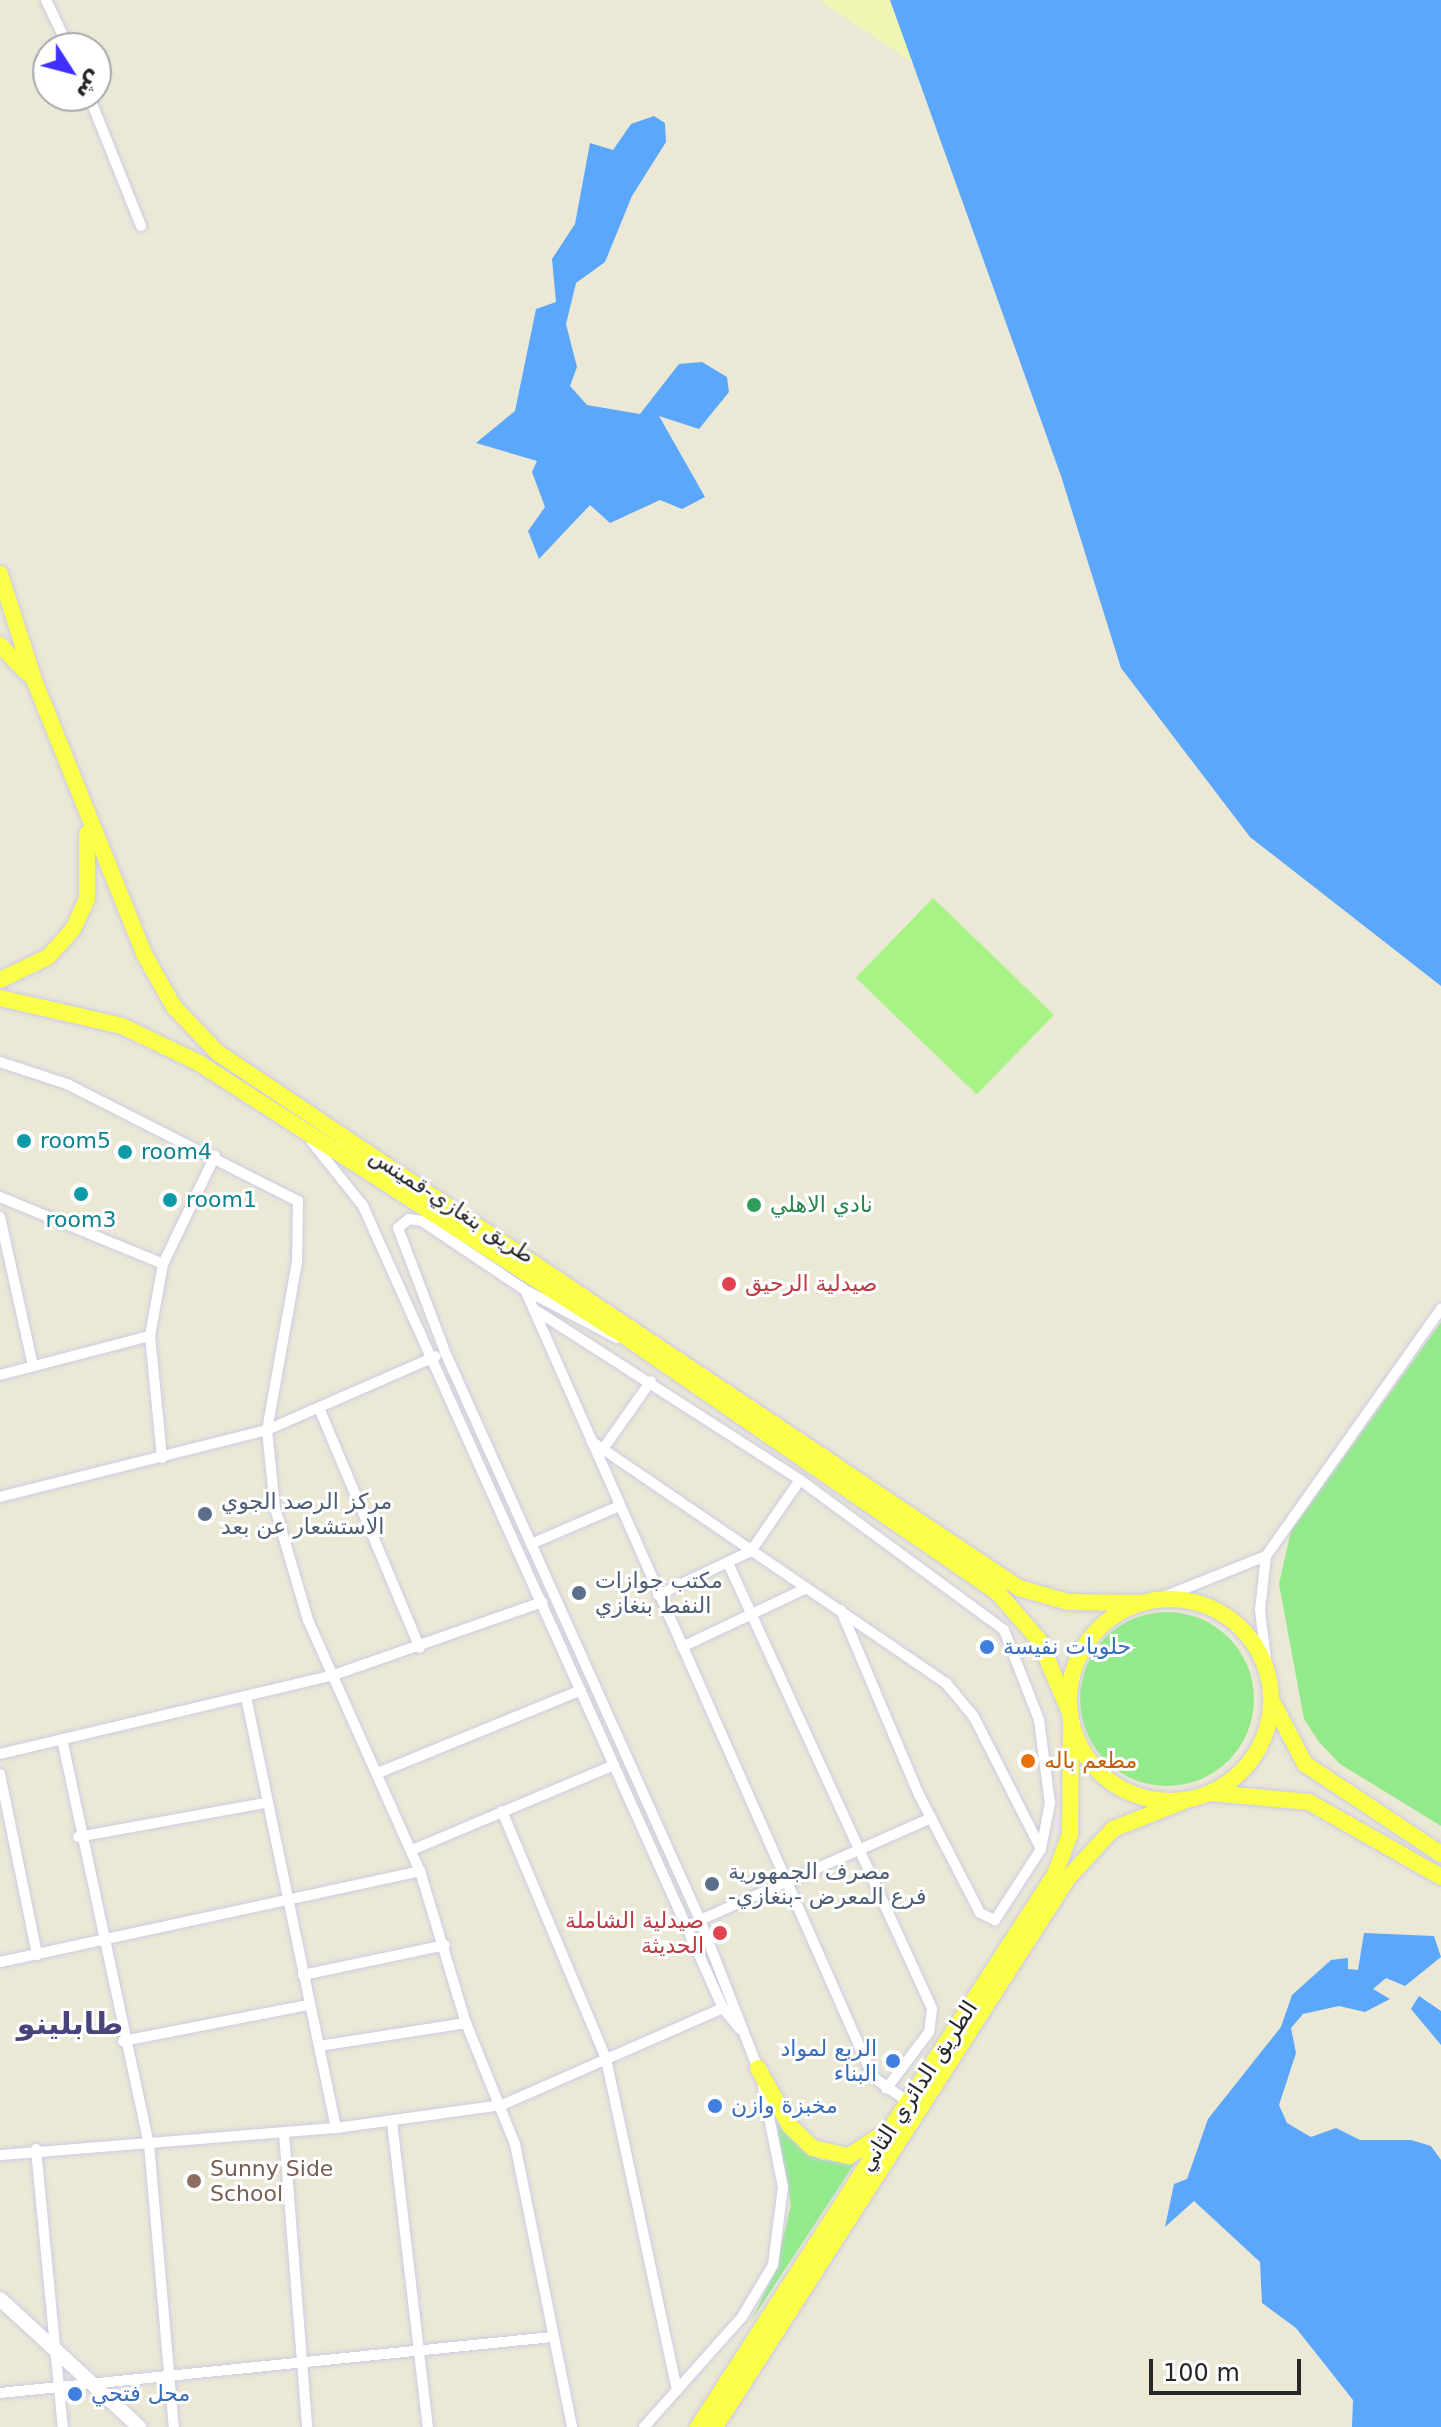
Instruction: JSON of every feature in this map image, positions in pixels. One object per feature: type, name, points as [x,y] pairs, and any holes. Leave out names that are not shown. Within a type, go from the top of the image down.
[{"type":"main road","name":"طريق بنغازي-قمينس","points":[[0,574],[34,680],[83,808],[157,980],[218,1053],[1019,1588],[1068,1602],[1150,1602]]},
{"type":"main road","points":[[0,645],[34,680]]},
{"type":"main road","points":[[0,980],[48,957],[73,929],[91,863],[83,808]]},
{"type":"main road","points":[[0,998],[148,1037],[293,1119],[637,1345],[998,1593],[1039,1640],[1090,1762],[1123,1790],[1187,1800],[1210,1793],[1309,1802],[1441,1877]]},
{"type":"main road","points":[[1070,1718],[1075,1665],[1086,1644],[1102,1626],[1150,1602],[1198,1603],[1223,1615],[1250,1638],[1268,1676],[1271,1700],[1305,1764],[1441,1854]]},
{"type":"main road","points":[[1210,1793],[1260,1745],[1271,1700]]},
{"type":"main road","name":"الطريق الدائري الثاني","points":[[715,2427],[897,2116],[1060,1863],[1072,1816],[1070,1718]]},
{"type":"main road","name":"الطريق الدائري الثاني","points":[[698,2427],[796,2288],[1085,1856],[1127,1821],[1187,1800]]},
{"type":"main road","points":[[758,2068],[790,2126],[827,2154],[860,2152],[897,2116]]},
{"type":"street","points":[[46,0],[61,32]]},
{"type":"street","points":[[95,112],[141,226]]},
{"type":"street","points":[[0,1062],[67,1084],[215,1156],[292,1194],[300,1210],[267,1430],[275,1508],[331,1676],[412,1850],[445,1945],[466,2023],[502,2105],[523,2175],[552,2337],[572,2427]]},
{"type":"street","points":[[293,1119],[363,1206],[723,2008],[740,2030]]},
{"type":"street","points":[[162,1458],[150,1336],[163,1264],[215,1156]]},
{"type":"street","points":[[0,1197],[163,1264]]},
{"type":"street","points":[[0,1217],[33,1366]]},
{"type":"street","points":[[637,1345],[525,1290],[422,1221],[404,1221],[398,1242],[700,1920],[740,2030],[758,2068],[783,2187],[780,2239],[751,2305],[644,2427]]},
{"type":"street","points":[[525,1290],[537,1311],[617,1507],[790,1881],[873,2077],[907,2101]]},
{"type":"street","points":[[1268,1676],[1260,1610],[1266,1556],[1441,1309]]},
{"type":"street","points":[[537,1311],[651,1381],[800,1480],[1004,1630],[1028,1680],[1048,1773],[1041,1849],[1004,1915],[989,1921],[931,1818],[841,1610]]},
{"type":"street","points":[[0,1375],[150,1336]]},
{"type":"street","points":[[0,1497],[267,1430],[445,1352]]},
{"type":"street","points":[[603,1449],[651,1381]]},
{"type":"street","points":[[319,1408],[420,1648]]},
{"type":"street","points":[[589,1439],[841,1610],[961,1699],[1041,1849]]},
{"type":"street","points":[[658,1595],[751,1551],[800,1480]]},
{"type":"street","points":[[531,1544],[617,1507]]},
{"type":"street","points":[[1150,1602],[1266,1556]]},
{"type":"street","points":[[728,1563],[933,2014],[929,2032],[886,2089]]},
{"type":"street","points":[[682,1647],[807,1588]]},
{"type":"street","points":[[0,1754],[331,1676],[420,1648],[542,1602]]},
{"type":"street","points":[[378,1773],[581,1690]]},
{"type":"street","points":[[246,1697],[336,2128]]},
{"type":"street","points":[[62,1739],[78,1837],[149,2144],[174,2427]]},
{"type":"street","points":[[412,1850],[614,1765]]},
{"type":"street","points":[[0,1774],[37,1955]]},
{"type":"street","points":[[627,1794],[641,1789]]},
{"type":"street","points":[[78,1837],[266,1803]]},
{"type":"street","points":[[502,1811],[606,2059],[677,2390]]},
{"type":"street","points":[[637,1819],[652,1815]]},
{"type":"street","points":[[700,1920],[931,1818]]},
{"type":"street","points":[[0,1962],[291,1902],[420,1871]]},
{"type":"street","points":[[303,1975],[445,1945]]},
{"type":"street","points":[[123,2041],[309,2005]]},
{"type":"street","points":[[0,2155],[36,2149],[149,2144],[336,2128],[502,2105],[723,2008]]},
{"type":"street","points":[[319,2046],[466,2023]]},
{"type":"street","points":[[392,2122],[428,2427]]},
{"type":"street","points":[[284,2133],[307,2427]]},
{"type":"street","points":[[36,2149],[63,2427]]},
{"type":"street","points":[[0,2299],[139,2427]]},
{"type":"street","points":[[0,2393],[171,2371],[552,2337]]},
{"type":"green space","points":[[933,898],[1054,1015],[977,1095],[856,978]]},
{"type":"green space","points":[[1441,1322],[1441,1826],[1340,1764],[1319,1742],[1304,1719],[1279,1584],[1291,1531]]},
{"type":"green space","points":[[1167,1612],[1200,1618],[1229,1637],[1248,1666],[1254,1699],[1248,1732],[1229,1761],[1200,1780],[1167,1786],[1134,1780],[1105,1761],[1086,1732],[1080,1699],[1086,1666],[1105,1637],[1134,1618]]},
{"type":"green space","points":[[777,2124],[821,2160],[855,2163],[751,2321],[775,2272],[791,2205]]},
{"type":"sand","points":[[819,0],[889,0],[915,64]]},
{"type":"water","points":[[890,0],[1441,0],[1441,986],[1250,837],[1121,668],[1061,476]]},
{"type":"water","points":[[654,116],[665,123],[666,142],[632,196],[605,262],[576,283],[566,324],[577,367],[570,386],[587,405],[640,414],[679,364],[702,362],[727,377],[729,392],[699,429],[659,416],[705,497],[682,509],[660,500],[610,523],[590,505],[539,559],[528,531],[545,507],[532,472],[537,461],[476,443],[515,411],[536,309],[556,302],[552,259],[575,224],[590,143],[613,150],[631,124]]},
{"type":"water","points":[[1364,1933],[1434,1936],[1441,1957],[1405,1986],[1386,1978],[1373,1989],[1390,1999],[1365,2012],[1339,2006],[1303,2014],[1291,2028],[1296,2053],[1279,2105],[1287,2123],[1311,2137],[1336,2128],[1360,2140],[1411,2140],[1431,2146],[1441,2160],[1441,2427],[1352,2427],[1353,2400],[1296,2328],[1262,2303],[1260,2262],[1194,2201],[1165,2227],[1174,2184],[1187,2179],[1208,2119],[1281,2027],[1292,1995],[1331,1960],[1348,1958],[1348,1969],[1358,1970]]},
{"type":"water","points":[[1419,1996],[1441,2011],[1441,2045],[1411,2009]]},
{"type":"place","name":"room5","points":[[24,1141]]},
{"type":"place","name":"room4","points":[[125,1152]]},
{"type":"place","name":"room3","points":[[81,1194]]},
{"type":"place","name":"room1","points":[[170,1200]]},
{"type":"place","name":"نادي الاهلي","points":[[754,1205]]},
{"type":"place","name":"صيدلية الرحيق","points":[[729,1284]]},
{"type":"place","name":"مركز الرصد الجوي الاستشعار عن بعد","points":[[205,1514]]},
{"type":"place","name":"مكتب جوازات النفط بنغازي","points":[[579,1593]]},
{"type":"place","name":"حلويات نفيسة","points":[[987,1647]]},
{"type":"place","name":"مطعم باله","points":[[1028,1761]]},
{"type":"place","name":"مصرف الجمهورية -فرع المعرض -بنغازي","points":[[712,1884]]},
{"type":"place","name":"صيدلية الشاملة الحديثة","points":[[720,1933]]},
{"type":"place","name":"الربع لمواد البناء","points":[[893,2061]]},
{"type":"place","name":"مخبزة وازن","points":[[715,2106]]},
{"type":"place","name":"Sunny Side School","points":[[194,2181]]},
{"type":"place","name":"محل فتحي","points":[[75,2394]]},
{"type":"district","name":"طابلينو","points":[[70,2024]]}]
